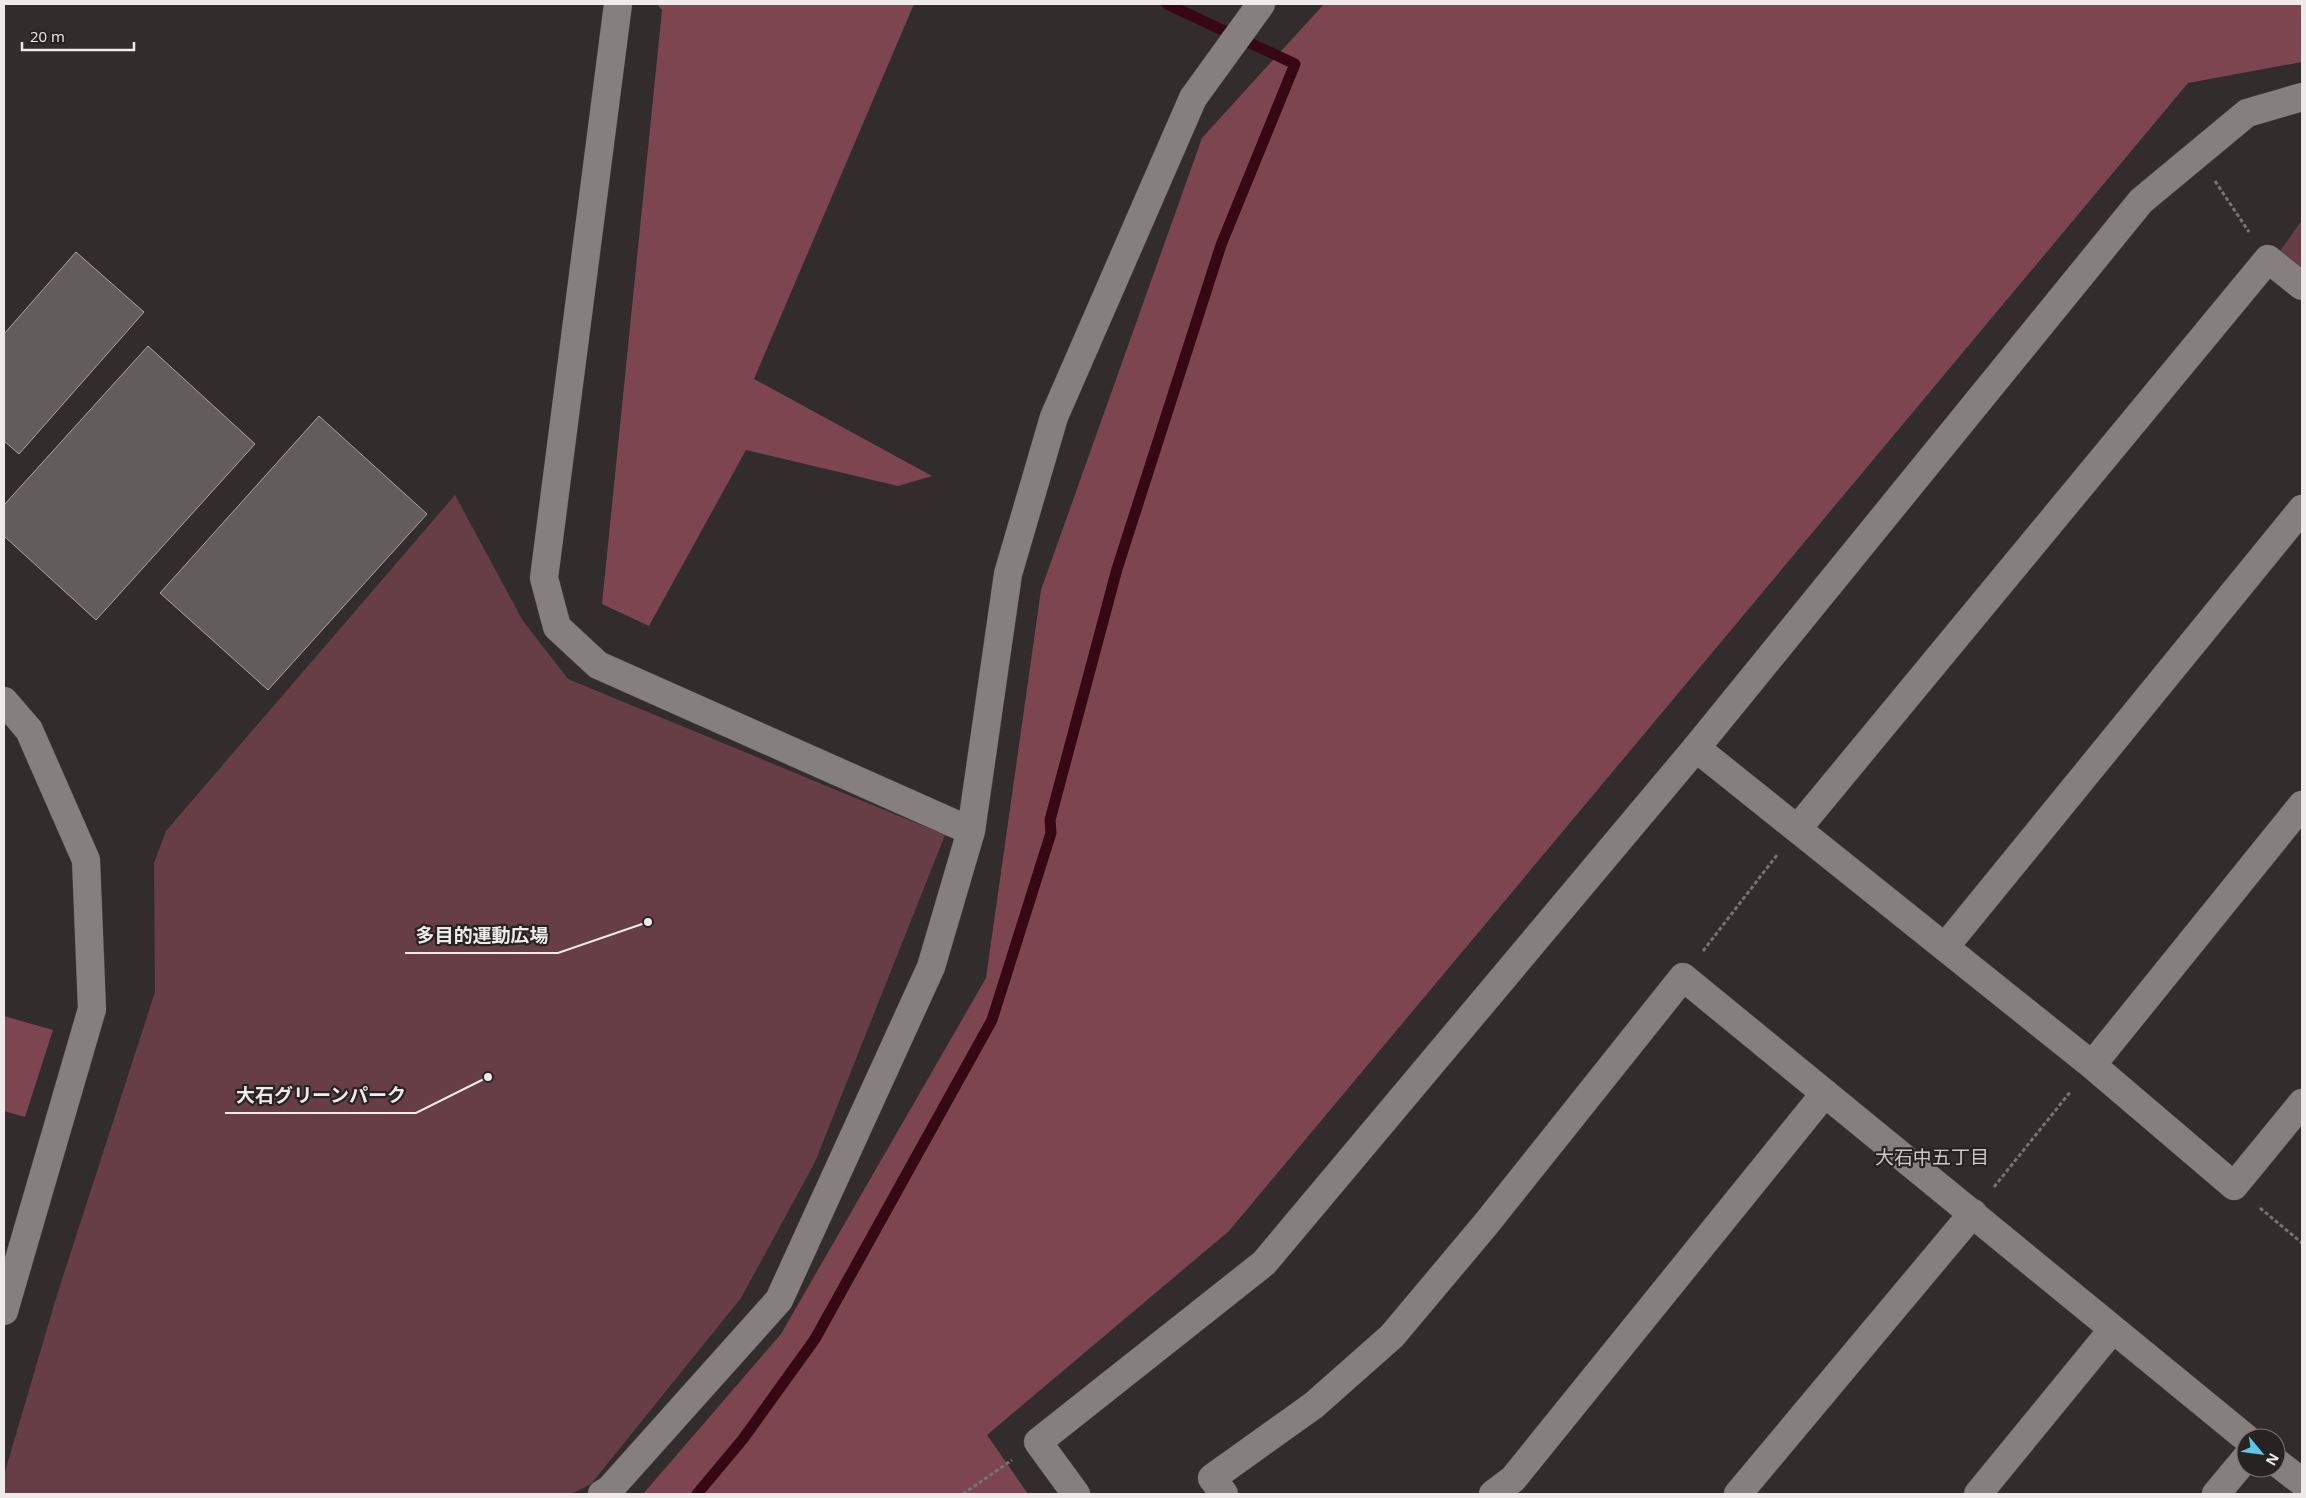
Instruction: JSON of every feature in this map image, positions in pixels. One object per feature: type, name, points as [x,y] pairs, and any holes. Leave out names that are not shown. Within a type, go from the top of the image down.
[{"type":"street","points":[[618,4],[544,578],[558,627],[598,666],[971,831]]},
{"type":"street","points":[[602,1494],[608,1490],[780,1300],[932,967],[971,831],[1008,574],[1054,417],[1193,98],[1261,4]]},
{"type":"street","points":[[1076,1494],[1038,1442],[1264,1262],[1696,748],[2141,201],[2247,113],[2302,97]]},
{"type":"street","points":[[1798,828],[2268,259],[2302,286]]},
{"type":"street","points":[[1945,947],[2302,509]]},
{"type":"street","points":[[4,701],[29,730],[86,860],[92,1009],[4,1311]]},
{"type":"street","points":[[1696,748],[2092,1065],[2234,1186],[2302,1103]]},
{"type":"street","points":[[2092,1065],[2302,805]]},
{"type":"street","points":[[1224,1494],[1212,1478],[1314,1405],[1392,1336],[1486,1224],[1683,977],[2236,1430]]},
{"type":"street","points":[[1493,1494],[1513,1479],[1825,1094]]},
{"type":"street","points":[[1738,1494],[1973,1213]]},
{"type":"street","points":[[1978,1494],[2113,1329]]},
{"type":"street","points":[[2216,1494],[2236,1470]]},
{"type":"street","points":[[2286,1470],[2302,1482]]},
{"type":"path","points":[[2196,154],[2268,259]]},
{"type":"path","points":[[1683,977],[1798,828]]},
{"type":"path","points":[[1973,1213],[2092,1065]]},
{"type":"path","points":[[2234,1186],[2302,1242]]},
{"type":"path","points":[[963,1494],[1038,1442]]},
{"type":"shaded area","points":[[657,4],[914,4],[754,379],[932,476],[898,486],[746,450],[649,626],[602,604],[662,10]]},
{"type":"shaded area","points":[[1324,4],[2302,4],[2302,62],[2188,83],[1229,1231],[987,1435],[1028,1494],[643,1494],[781,1334],[986,978],[1041,590],[1202,138]]},
{"type":"shaded area","points":[[2302,220],[2302,272],[2278,254]]},
{"type":"shaded area","points":[[455,495],[523,621],[568,679],[945,835],[815,1162],[741,1298],[591,1484],[571,1494],[4,1494],[4,1475],[57,1295],[155,992],[154,863],[166,831]]},
{"type":"shaded area","points":[[4,1016],[53,1030],[25,1117],[4,1111]]},
{"type":"building","points":[[76,252],[144,312],[19,454],[4,441],[4,334]]},
{"type":"building","points":[[148,346],[255,444],[96,620],[4,536],[4,505]]},
{"type":"building","points":[[319,416],[427,514],[268,690],[160,593]]},
{"type":"waterway","points":[[697,1494],[743,1439],[815,1339],[992,1020],[1051,833],[1050,820],[1117,569],[1221,245],[1295,64],[1167,4]]},
{"type":"place","name":"多目的運動広場","points":[[648,922]]},
{"type":"place","name":"大石グリーンパーク","points":[[488,1077]]},
{"type":"district","name":"大石中五丁目","points":[[1932,1157]]}]
